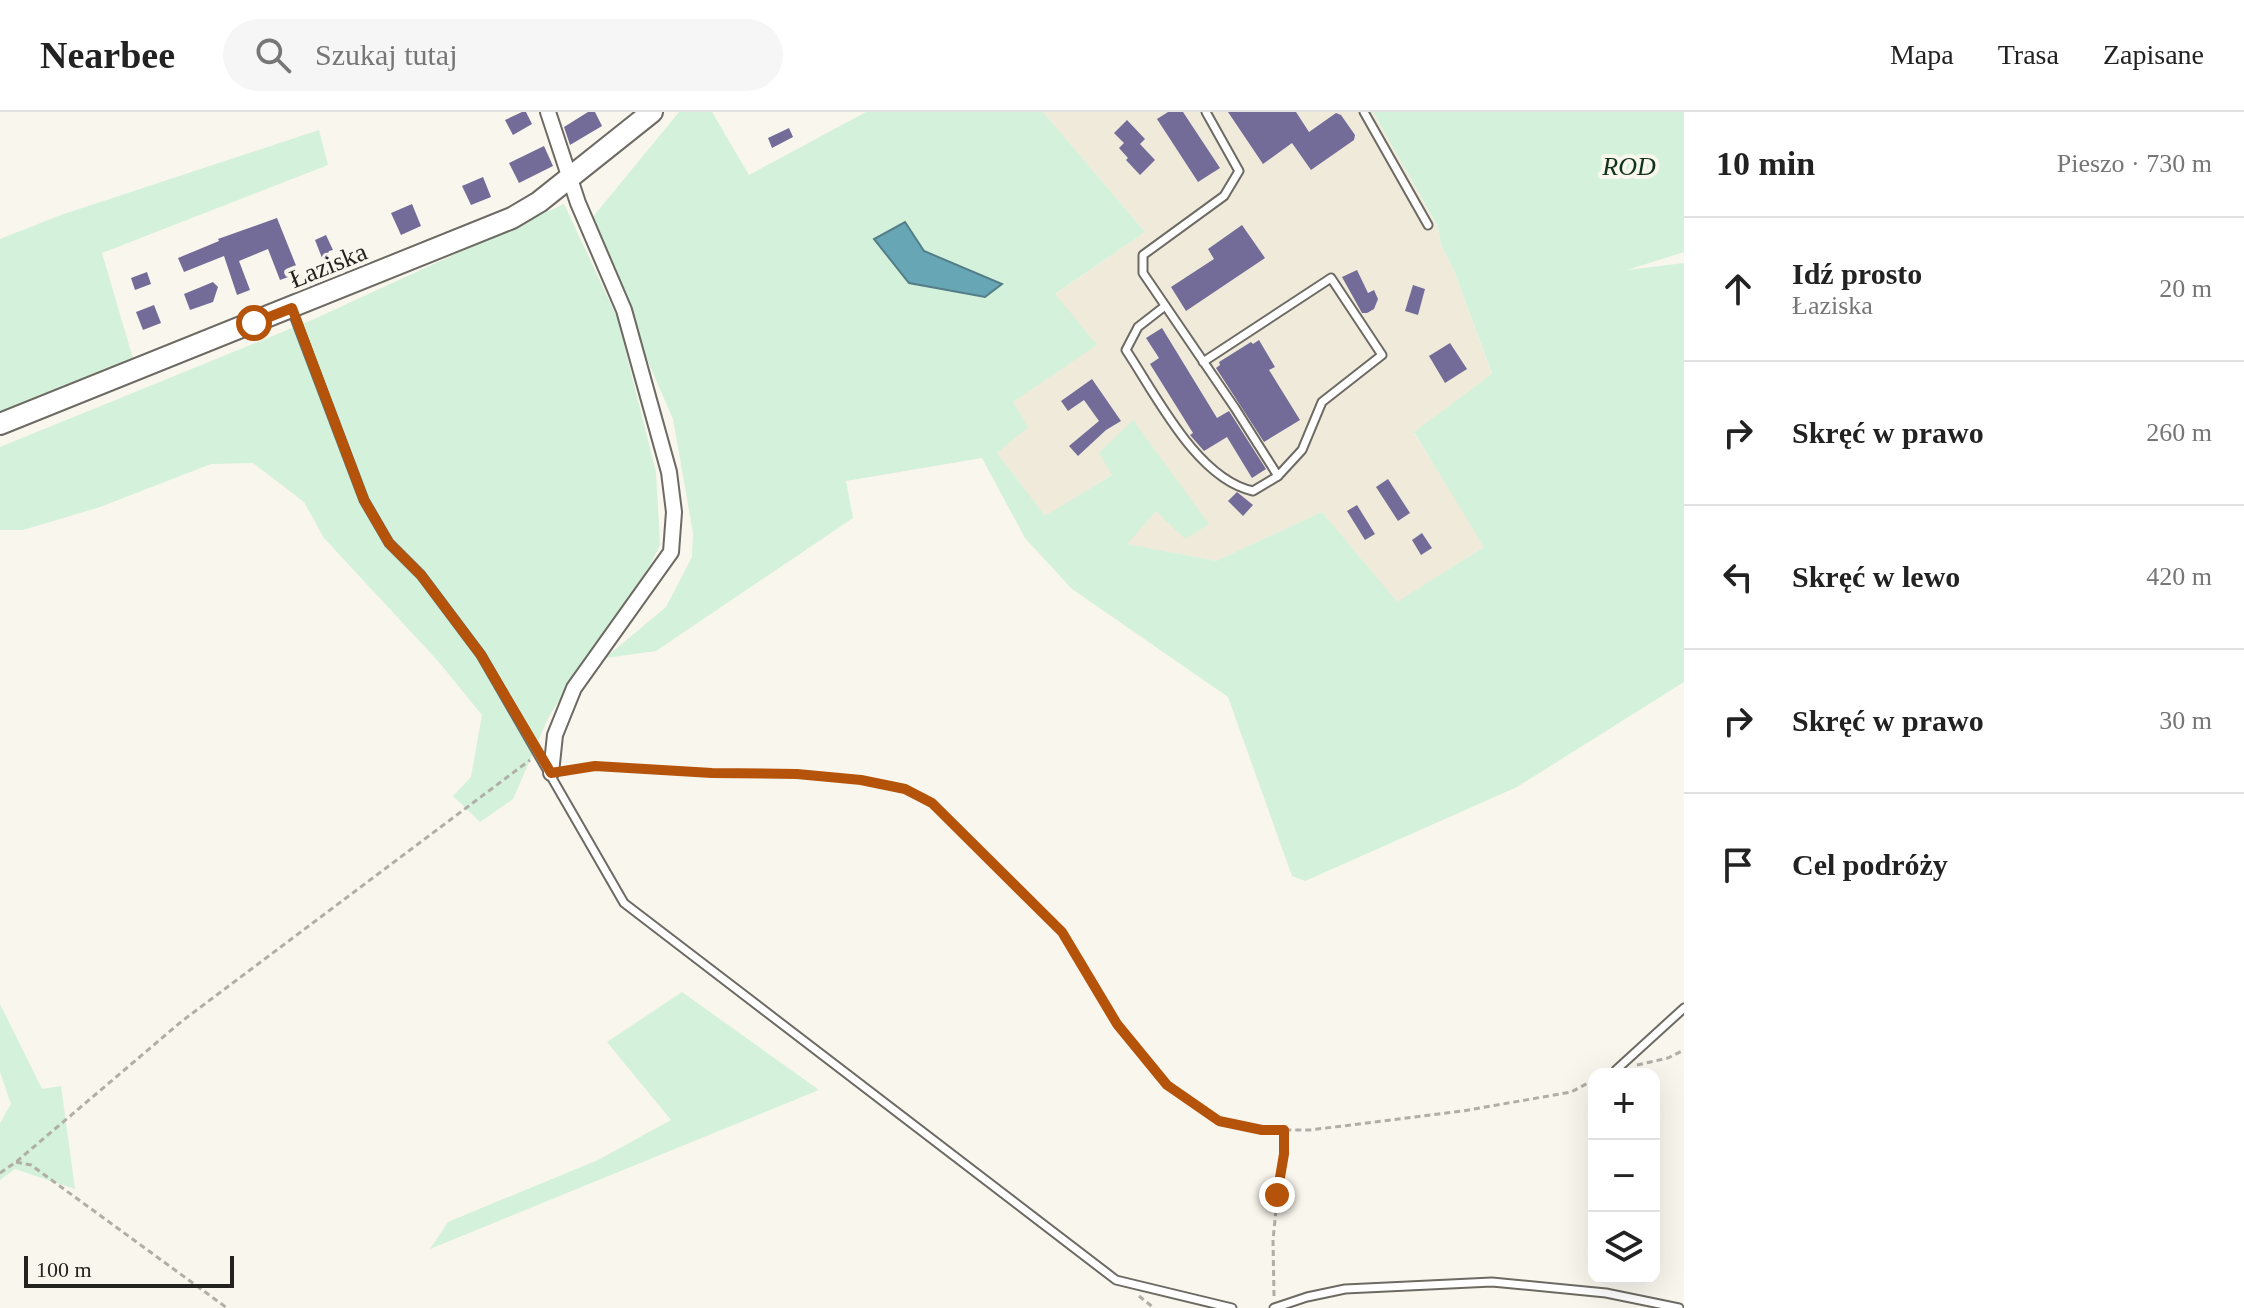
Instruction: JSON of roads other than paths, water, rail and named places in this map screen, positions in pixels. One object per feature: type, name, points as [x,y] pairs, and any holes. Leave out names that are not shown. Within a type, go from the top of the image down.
[{"type":"street","points":[[548,112],[570,178],[624,310],[669,472],[674,512],[671,552],[574,688],[555,735],[551,773]]},
{"type":"street","name":"Łaziska","points":[[0,424],[482,232],[539,202],[652,112]]},
{"type":"lane","points":[[1206,112],[1239,171],[1224,196],[1143,255],[1143,273],[1278,476]]},
{"type":"lane","points":[[1364,112],[1428,225]]},
{"type":"lane","points":[[1165,306],[1138,327],[1126,350],[1197,458],[1238,488],[1253,491],[1278,476],[1302,450],[1322,402],[1382,355],[1331,278],[1203,362]]},
{"type":"lane","points":[[292,308],[364,500],[375,521],[389,543],[421,575],[481,655],[624,903],[1116,1280],[1232,1308]]},
{"type":"lane","points":[[1618,1068],[1684,1008]]},
{"type":"lane","points":[[1275,1308],[1345,1289],[1492,1282],[1592,1291],[1679,1308]]},
{"type":"water","points":[[905,222],[924,251],[1002,284],[985,297],[909,283],[874,239]]},
{"type":"park label","name":"ROD","points":[[1629,166]]}]
